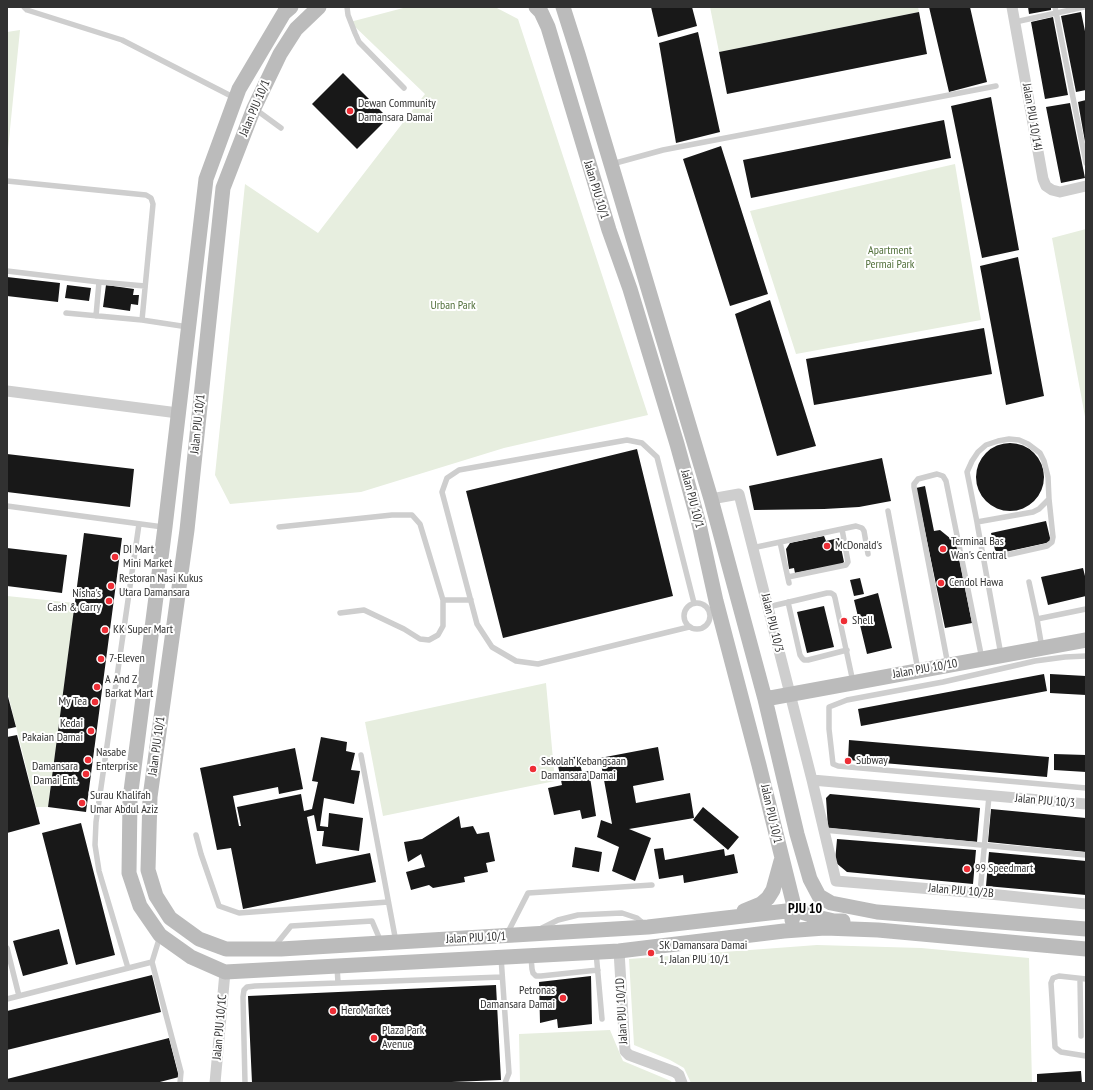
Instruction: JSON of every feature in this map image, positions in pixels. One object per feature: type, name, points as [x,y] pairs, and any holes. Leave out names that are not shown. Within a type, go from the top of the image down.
[{"type":"street","name":"Jalan PJU 10/1","points":[[291,7],[284,13],[239,89],[206,179],[165,527],[130,799],[128,873],[140,906],[160,935],[191,957],[225,972],[596,952],[784,931],[825,928],[878,930],[1086,949]]},
{"type":"street","name":"Jalan PJU 10/1","points":[[319,7],[296,28],[280,54],[254,108],[223,188],[187,530],[150,797],[148,870],[156,896],[170,918],[199,939],[226,949],[273,949],[648,927],[795,910],[722,623],[709,602],[699,524],[677,444],[630,289],[609,230],[548,27],[542,12],[536,7]]},
{"type":"street","name":"Jalan PJU 10/1","points":[[562,7],[612,164],[711,499],[765,699],[797,834],[810,879],[819,896],[831,903],[877,912],[1086,929]]},
{"type":"street","name":"Jalan PJU 10/14J","points":[[1012,7],[1043,179],[1046,186],[1052,190],[1060,192],[1086,186]]},
{"type":"street","points":[[612,164],[609,174],[608,200],[630,289]]},
{"type":"street","points":[[194,278],[208,333]]},
{"type":"street","points":[[7,391],[178,413]]},
{"type":"street","name":"Jalan PJU 10/3","points":[[711,499],[739,494],[836,880]]},
{"type":"street","name":"Jalan PJU 10/10","points":[[765,699],[1086,640]]},
{"type":"street","points":[[140,720],[168,663]]},
{"type":"street","points":[[759,765],[771,784],[780,804],[793,814]]},
{"type":"street","name":"Jalan PJU 10/3","points":[[812,780],[1086,804]]},
{"type":"street","points":[[725,918],[761,904],[768,898],[773,890],[782,858]]},
{"type":"street","name":"Jalan PJU 10/2B","points":[[836,880],[1086,904]]},
{"type":"street","points":[[784,931],[792,919],[795,910],[834,921],[855,921],[878,930]]},
{"type":"street","points":[[531,955],[583,931]]},
{"type":"street","name":"Jalan PJU 10/1D","points":[[619,950],[625,1051],[629,1055],[675,1072],[679,1075],[682,1083]]},
{"type":"street","name":"Jalan PJU 10/1C","points":[[215,1083],[225,972]]},
{"type":"lane","points":[[24,7],[27,10],[122,40],[235,98]]},
{"type":"lane","points":[[347,7],[348,15],[359,42],[404,88]]},
{"type":"lane","points":[[1015,22],[1056,10],[1084,7]]},
{"type":"lane","points":[[1056,10],[1086,163]]},
{"type":"lane","points":[[612,164],[663,150],[996,86]]},
{"type":"lane","points":[[254,108],[281,128]]},
{"type":"lane","points":[[7,181],[146,195],[151,198],[153,204],[142,320]]},
{"type":"lane","points":[[7,271],[145,286]]},
{"type":"lane","points":[[96,316],[99,282]]},
{"type":"lane","points":[[66,313],[142,320],[188,328]]},
{"type":"lane","points":[[998,557],[1047,546],[1052,542],[1053,537],[1048,477],[1044,461],[1040,453],[1028,444],[1019,440],[1009,439],[998,441],[986,446],[978,452],[967,472],[1001,655]]},
{"type":"lane","points":[[689,627],[538,664],[516,661],[492,647],[477,624],[442,492],[447,478],[459,470],[627,440],[642,443],[657,457],[694,603]]},
{"type":"lane","points":[[948,665],[914,487],[914,484],[918,479],[937,474],[943,476],[946,481],[982,659]]},
{"type":"lane","points":[[977,522],[1033,512],[1039,509],[1049,499]]},
{"type":"lane","points":[[7,506],[165,527]]},
{"type":"lane","points":[[888,512],[918,671]]},
{"type":"lane","points":[[279,527],[392,515],[412,516],[420,524],[443,600],[443,626],[438,635],[429,640],[420,639],[404,629],[364,610],[340,613]]},
{"type":"lane","points":[[128,968],[99,871],[95,845],[96,822],[139,524]]},
{"type":"lane","points":[[752,548],[856,526],[862,528],[864,531],[868,554]]},
{"type":"lane","points":[[780,542],[788,580],[846,565],[848,562],[842,529]]},
{"type":"lane","points":[[1029,582],[1042,648]]},
{"type":"lane","points":[[768,607],[828,593],[834,595],[853,683]]},
{"type":"lane","points":[[443,600],[471,600]]},
{"type":"lane","points":[[706,626],[710,619],[709,602],[694,603],[687,608],[684,620],[689,627],[693,629],[698,630],[706,626],[722,623]]},
{"type":"lane","points":[[788,602],[800,655],[804,660],[847,650]]},
{"type":"lane","points":[[1037,619],[1086,609]]},
{"type":"lane","points":[[1086,656],[1035,661],[943,682],[847,700],[829,707],[829,729],[833,764],[838,766],[1086,788]]},
{"type":"lane","points":[[361,755],[388,902],[388,943]]},
{"type":"lane","points":[[980,893],[989,796]]},
{"type":"lane","points":[[824,830],[1086,855]]},
{"type":"lane","points":[[196,835],[219,906],[239,913],[388,902]]},
{"type":"lane","points":[[506,936],[528,893],[652,885]]},
{"type":"lane","points":[[527,935],[558,920],[578,914],[622,913],[637,918],[648,927]]},
{"type":"lane","points":[[273,949],[290,926],[372,921],[388,943]]},
{"type":"lane","points":[[160,935],[152,962],[181,1072],[180,1083]]},
{"type":"lane","points":[[7,948],[19,996]]},
{"type":"lane","points":[[596,952],[602,1019]]},
{"type":"lane","points":[[531,955],[532,969],[536,976],[598,970]]},
{"type":"lane","points":[[501,957],[509,1073],[505,1083]]},
{"type":"lane","points":[[7,999],[152,962]]},
{"type":"lane","points":[[337,966],[338,983]]},
{"type":"lane","points":[[1082,1036],[1083,979],[1059,976],[1053,978],[1051,983],[1055,1044],[1057,1049],[1059,1051],[1086,1056]]},
{"type":"lane","points":[[245,1083],[243,997],[244,990],[247,987],[502,977]]},
{"type":"green space","name":"Urban Park","points":[[407,7],[495,7],[518,19],[648,415],[504,448],[361,492],[230,504],[215,475],[245,184],[318,233],[425,94],[350,22]]},
{"type":"green space","points":[[710,7],[918,7],[919,12],[719,52]]},
{"type":"green space","points":[[20,30],[7,159],[7,32]]},
{"type":"green space","name":"Apartment Permai Park","points":[[955,164],[981,320],[796,354],[750,211]]},
{"type":"green space","points":[[1086,229],[1086,422],[1052,238]]},
{"type":"green space","points":[[7,596],[75,603],[48,807],[36,807],[7,690]]},
{"type":"green space","points":[[546,683],[555,781],[383,816],[365,722]]},
{"type":"green space","points":[[817,945],[921,948],[1029,958],[1032,1083],[691,1083],[684,1068],[670,1060],[634,1045],[629,959]]},
{"type":"green space","points":[[610,1030],[623,1061],[671,1081],[672,1083],[520,1083],[519,1034]]},
{"type":"building","points":[[651,7],[692,7],[697,26],[658,37]]},
{"type":"building","points":[[929,7],[970,7],[987,82],[949,92]]},
{"type":"building","points":[[1028,7],[1051,7],[1051,10],[1029,14]]},
{"type":"building","points":[[919,12],[927,54],[727,94],[719,52]]},
{"type":"building","points":[[1081,12],[1086,36],[1086,90],[1076,92],[1061,16]]},
{"type":"building","points":[[1053,17],[1068,95],[1045,99],[1031,22]]},
{"type":"building","points":[[698,32],[720,132],[676,143],[659,43]]},
{"type":"building","name":"Dewan Community Damansara Damai","points":[[343,73],[388,118],[357,149],[312,104]]},
{"type":"building","points":[[991,97],[1019,250],[982,258],[951,106]]},
{"type":"building","points":[[1086,100],[1086,142],[1085,142],[1078,102]]},
{"type":"building","points":[[1070,103],[1085,178],[1061,183],[1046,107]]},
{"type":"building","points":[[944,120],[951,158],[751,198],[743,160]]},
{"type":"building","points":[[721,146],[768,294],[730,306],[683,159]]},
{"type":"building","points":[[1018,257],[1044,396],[1006,405],[980,266]]},
{"type":"building","points":[[7,277],[60,283],[58,302],[7,296]]},
{"type":"building","points":[[67,285],[91,288],[89,301],[65,298]]},
{"type":"building","points":[[106,285],[134,289],[133,295],[139,295],[138,305],[131,304],[130,311],[103,307]]},
{"type":"building","points":[[770,300],[816,446],[777,456],[735,314]]},
{"type":"building","points":[[984,328],[992,374],[814,405],[806,359]]},
{"type":"building","points":[[1003,443],[1017,443],[1029,449],[1038,458],[1044,470],[1042,490],[1034,501],[1023,509],[1017,511],[1003,511],[997,509],[986,501],[978,490],[976,484],[976,470],[978,464],[986,453],[997,445]]},
{"type":"building","points":[[637,449],[673,596],[503,638],[466,491]]},
{"type":"building","points":[[7,454],[134,469],[130,507],[7,492]]},
{"type":"building","points":[[882,458],[891,501],[859,507],[754,510],[749,486]]},
{"type":"building","points":[[925,486],[934,531],[940,530],[956,543],[972,623],[945,628],[916,488]]},
{"type":"building","points":[[1046,521],[1051,542],[996,554],[991,533]]},
{"type":"building","points":[[84,533],[122,538],[86,812],[48,807]]},
{"type":"building","points":[[824,536],[826,541],[839,538],[844,562],[842,564],[795,573],[794,568],[789,569],[786,549],[790,543]]},
{"type":"building","points":[[7,548],[67,555],[62,593],[7,586]]},
{"type":"building","points":[[1083,568],[1086,580],[1086,596],[1048,605],[1041,577]]},
{"type":"building","points":[[860,578],[864,594],[854,596],[850,580]]},
{"type":"building","points":[[878,593],[892,648],[867,654],[854,600]]},
{"type":"building","points":[[824,606],[834,647],[807,653],[797,612]]},
{"type":"building","points":[[1044,674],[1047,691],[861,726],[858,709]]},
{"type":"building","points":[[1050,674],[1086,676],[1086,695],[1050,693]]},
{"type":"building","points":[[7,693],[16,727],[7,729]]},
{"type":"building","points":[[17,735],[40,824],[7,833],[7,737]]},
{"type":"building","points":[[321,737],[347,742],[346,751],[355,753],[351,770],[360,771],[354,804],[324,798],[320,826],[328,827],[329,813],[363,818],[359,851],[322,846],[324,831],[317,831],[314,815],[307,817],[316,864],[370,853],[376,882],[243,909],[231,848],[217,850],[200,768],[295,748],[303,789],[279,794],[278,787],[233,796],[239,826],[241,826],[237,807],[301,794],[304,811],[312,809],[318,782],[312,781]]},
{"type":"building","points":[[849,740],[1049,757],[1047,777],[848,760]]},
{"type":"building","points":[[658,747],[664,780],[633,786],[636,803],[690,793],[694,818],[629,829],[651,838],[635,881],[612,871],[619,847],[597,837],[601,820],[612,824],[600,758]]},
{"type":"building","points":[[1054,754],[1086,755],[1086,772],[1054,770]]},
{"type":"building","points":[[578,756],[582,772],[589,771],[596,816],[582,819],[580,810],[554,815],[548,788],[562,785],[557,761]]},
{"type":"building","points":[[830,794],[980,808],[977,842],[828,828],[826,798]]},
{"type":"building","points":[[703,807],[739,837],[728,850],[693,820]]},
{"type":"building","points":[[991,809],[1086,818],[1086,852],[988,842]]},
{"type":"building","points":[[459,816],[461,828],[473,826],[477,834],[489,832],[495,861],[486,863],[488,872],[464,877],[465,882],[433,888],[429,885],[411,890],[406,872],[425,867],[421,854],[408,862],[404,842],[422,839]]},
{"type":"building","points":[[81,823],[115,955],[76,965],[42,833]]},
{"type":"building","points":[[837,839],[976,850],[973,884],[847,872],[835,862]]},
{"type":"building","points":[[575,847],[602,852],[599,872],[572,867]]},
{"type":"building","points":[[663,848],[665,860],[724,849],[725,856],[734,854],[738,873],[684,883],[683,875],[659,879],[654,849]]},
{"type":"building","points":[[989,852],[1086,861],[1086,895],[986,886]]},
{"type":"building","points":[[59,929],[68,964],[23,976],[13,941]]},
{"type":"building","points":[[152,975],[161,1012],[7,1050],[7,1011]]},
{"type":"building","points":[[591,976],[592,1024],[558,1028],[557,1019],[540,1023],[539,982]]},
{"type":"building","name":"Plaza Park Avenue","points":[[496,985],[501,1080],[427,1083],[252,1083],[248,996]]},
{"type":"building","points":[[169,1038],[179,1077],[156,1083],[7,1083],[7,1079]]},
{"type":"building","points":[[1081,1071],[1082,1083],[1037,1083],[1037,1074]]},
{"type":"place","name":"Dewan Community Damansara Damai","points":[[350,111]]},
{"type":"place","name":"McDonald's","points":[[827,546]]},
{"type":"place","name":"Terminal Bas Wan's Central","points":[[943,549]]},
{"type":"place","name":"DI Mart Mini Market","points":[[115,557]]},
{"type":"place","name":"Cendol Hawa","points":[[941,583]]},
{"type":"place","name":"Restoran Nasi Kukus Utara Damansara","points":[[111,586]]},
{"type":"place","name":"Nisha's Cash & Carry","points":[[109,601]]},
{"type":"place","name":"Shell","points":[[844,621]]},
{"type":"place","name":"KK Super Mart","points":[[105,630]]},
{"type":"place","name":"7-Eleven","points":[[101,659]]},
{"type":"place","name":"A And Z Barkat Mart","points":[[97,687]]},
{"type":"place","name":"My Tea","points":[[95,702]]},
{"type":"place","name":"Kedai Pakaian Damai","points":[[91,731]]},
{"type":"place","name":"Nasabe Enterprise","points":[[88,760]]},
{"type":"place","name":"Subway","points":[[848,761]]},
{"type":"place","name":"Sekolah Kebangsaan Damansara Damai","points":[[533,769]]},
{"type":"place","name":"Damansara Damai Ent.","points":[[86,774]]},
{"type":"place","name":"Surau Khalifah Umar Abdul Aziz","points":[[82,803]]},
{"type":"place","name":"99 Speedmart","points":[[967,869]]},
{"type":"place","name":"SK Damansara Damai 1, Jalan PJU 10/1","points":[[651,953]]},
{"type":"place","name":"Petronas Damansara Damai","points":[[563,998]]},
{"type":"place","name":"HeroMarket","points":[[333,1011]]},
{"type":"place","name":"Plaza Park Avenue","points":[[374,1038]]},
{"type":"district","name":"PJU 10","points":[[805,909]]}]
